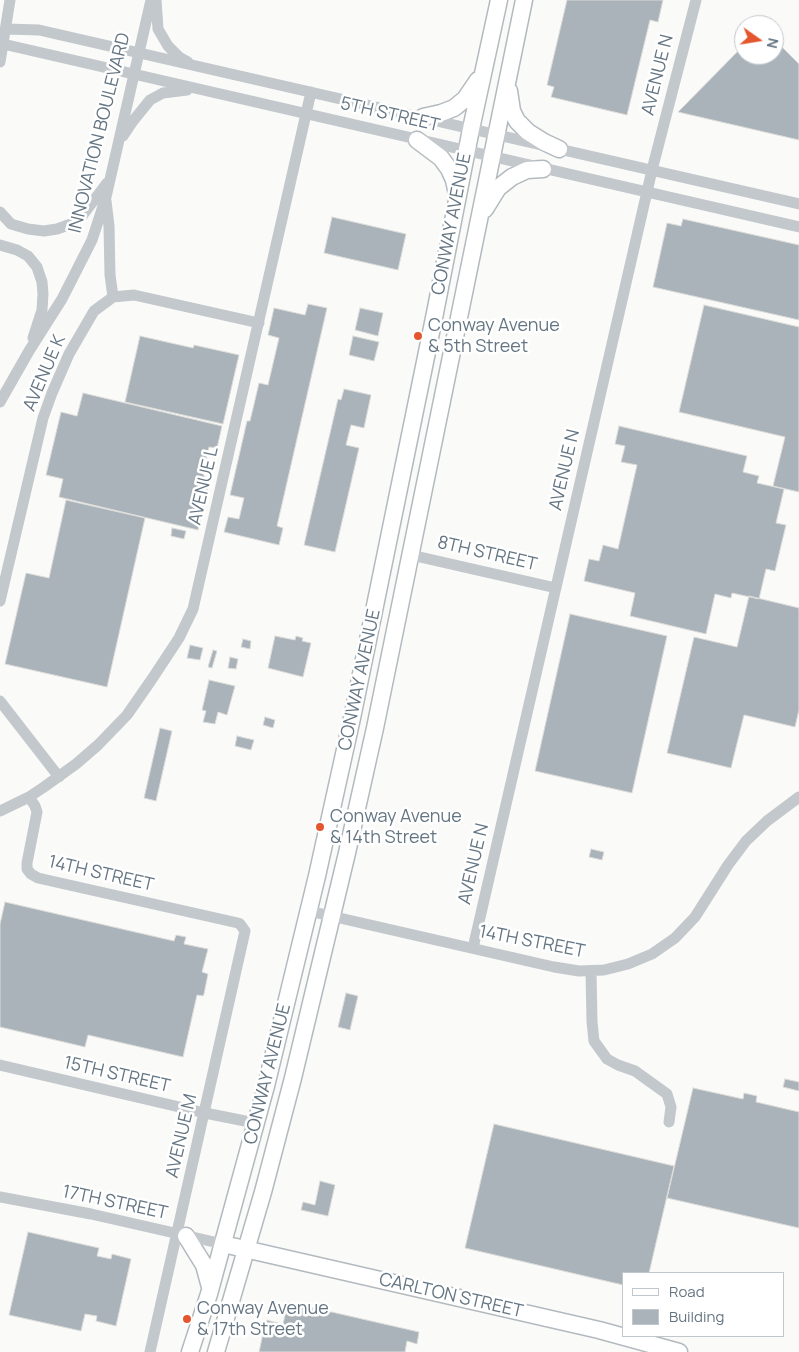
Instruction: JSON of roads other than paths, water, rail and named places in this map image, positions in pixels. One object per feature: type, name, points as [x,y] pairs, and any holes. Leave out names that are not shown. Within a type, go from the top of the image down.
[{"type":"street","points":[[0,62],[10,0]]},
{"type":"street","name":"INNOVATION BOULEVARD","points":[[0,402],[62,299],[92,240],[106,197],[151,0]]},
{"type":"street","points":[[156,0],[158,29],[168,46],[179,57],[194,66]]},
{"type":"street","name":"CONWAY AVENUE","points":[[190,1352],[223,1244],[256,1123],[309,911],[352,718],[471,129],[500,0]]},
{"type":"street","name":"CONWAY AVENUE","points":[[216,1352],[247,1250],[291,1087],[376,728],[524,0]]},
{"type":"street","name":"AVENUE N","points":[[473,948],[652,170],[696,0]]},
{"type":"street","name":"5TH STREET","points":[[6,29],[40,30],[799,204]]},
{"type":"street","name":"5TH STREET","points":[[3,44],[799,227]]},
{"type":"street","points":[[423,117],[441,114],[454,108],[465,99],[475,85],[486,62]]},
{"type":"street","points":[[508,76],[512,110],[517,121],[528,132],[559,149]]},
{"type":"street","points":[[118,144],[150,100],[163,93],[195,89]]},
{"type":"street","name":"AVENUE L","points":[[0,811],[29,797],[98,745],[127,714],[179,638],[193,609],[311,92]]},
{"type":"street","points":[[418,140],[441,158],[449,169],[454,180],[457,199]]},
{"type":"street","points":[[479,220],[498,188],[512,177],[527,170],[544,169]]},
{"type":"street","points":[[0,212],[12,224],[28,229],[44,231],[56,229],[71,224],[82,216],[110,180]]},
{"type":"street","points":[[106,197],[113,297],[134,295],[259,323]]},
{"type":"street","points":[[2,246],[28,256],[37,267],[42,282],[42,310],[29,352]]},
{"type":"street","name":"AVENUE K","points":[[0,601],[43,418],[52,393],[69,354],[94,311],[113,297]]},
{"type":"street","name":"8TH STREET","points":[[411,555],[556,588]]},
{"type":"street","points":[[0,701],[58,777]]},
{"type":"street","name":"14TH STREET","points":[[29,797],[37,812],[26,863],[31,874],[38,878],[238,923],[243,928]]},
{"type":"street","name":"14TH STREET","points":[[309,911],[554,967],[579,971],[604,970],[628,964],[652,954],[675,938],[695,917],[711,890],[746,842],[767,821],[799,797]]},
{"type":"street","name":"AVENUE M","points":[[150,1352],[181,1235],[244,935],[243,928]]},
{"type":"street","points":[[591,970],[594,1040],[607,1059],[635,1071],[667,1094],[671,1107],[669,1122]]},
{"type":"street","name":"15TH STREET","points":[[0,1065],[205,1114],[256,1123]]},
{"type":"street","name":"17TH STREET","points":[[0,1198],[91,1214],[223,1244]]},
{"type":"street","points":[[181,1235],[204,1265],[210,1289]]},
{"type":"street","name":"CARLTON STREET","points":[[223,1244],[622,1336]]},
{"type":"street","name":"CARLTON STREET","points":[[624,1337],[679,1352]]},
{"type":"place","name":"Conway Avenue & 5th Street","points":[[418,336]]},
{"type":"place","name":"Conway Avenue & 14th Street","points":[[320,827]]},
{"type":"place","name":"Conway Avenue & 17th Street","points":[[187,1319]]}]
